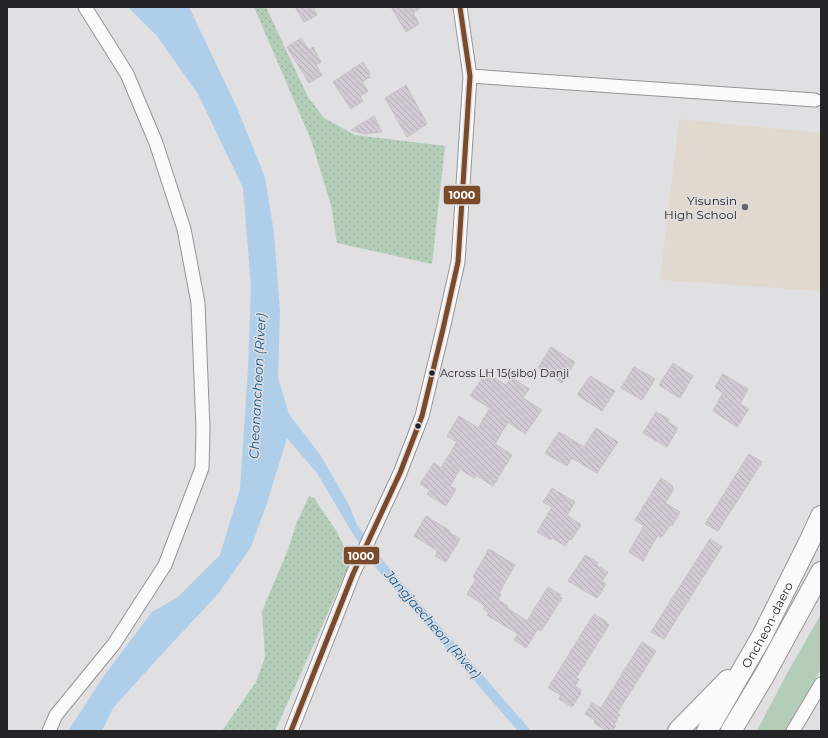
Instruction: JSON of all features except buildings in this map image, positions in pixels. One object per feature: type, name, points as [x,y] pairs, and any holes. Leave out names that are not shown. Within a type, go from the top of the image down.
[{"type":"highway","name":"Oncheon-daero","points":[[707,730],[762,636],[821,516]]},
{"type":"highway","name":"Oncheon-daero","points":[[731,731],[764,676],[821,572]]},
{"type":"highway","points":[[678,731],[749,659]]},
{"type":"highway","points":[[745,731],[764,676]]},
{"type":"street","points":[[49,731],[56,715],[114,644],[164,565],[202,468],[203,430],[198,303],[184,229],[156,143],[127,74],[85,7]]},
{"type":"street","points":[[291,731],[353,574],[400,473],[422,416],[443,329],[458,262],[470,76],[460,7]]},
{"type":"street","points":[[470,76],[815,100]]},
{"type":"street","points":[[793,731],[821,684]]},
{"type":"shaded area","name":"Yisunsin High School","points":[[679,119],[821,133],[821,291],[660,280]]},
{"type":"green space","points":[[254,7],[266,7],[308,97],[324,118],[355,135],[445,146],[432,264],[337,243],[331,205],[311,140]]},
{"type":"green space","points":[[309,496],[314,498],[337,532],[351,561],[275,731],[222,731],[256,682],[265,657],[262,611],[288,550],[297,522]]},
{"type":"green space","points":[[821,614],[821,669],[785,731],[757,731],[785,677]]},
{"type":"water","points":[[128,7],[189,7],[237,108],[265,177],[274,233],[280,311],[278,378],[289,414],[321,456],[349,505],[357,525],[385,563],[531,731],[518,731],[377,569],[353,534],[317,473],[287,438],[267,503],[251,547],[218,594],[113,708],[102,731],[68,731],[106,673],[152,612],[178,597],[220,555],[240,489],[248,369],[251,286],[243,188],[198,94],[157,36]]},
{"type":"transit line","name":"1000","points":[[291,731],[353,574],[400,473],[422,416],[443,329],[458,262],[470,76],[460,7]]},
{"type":"place","name":"Yisunsin High School","points":[[745,207]]},
{"type":"place","name":"Across LH 15(sibo) Danji","points":[[432,373]]},
{"type":"water label","name":"Cheonancheon (River)","points":[[257,386]]},
{"type":"water label","name":"Jangjaecheon (River)","points":[[433,624]]}]
